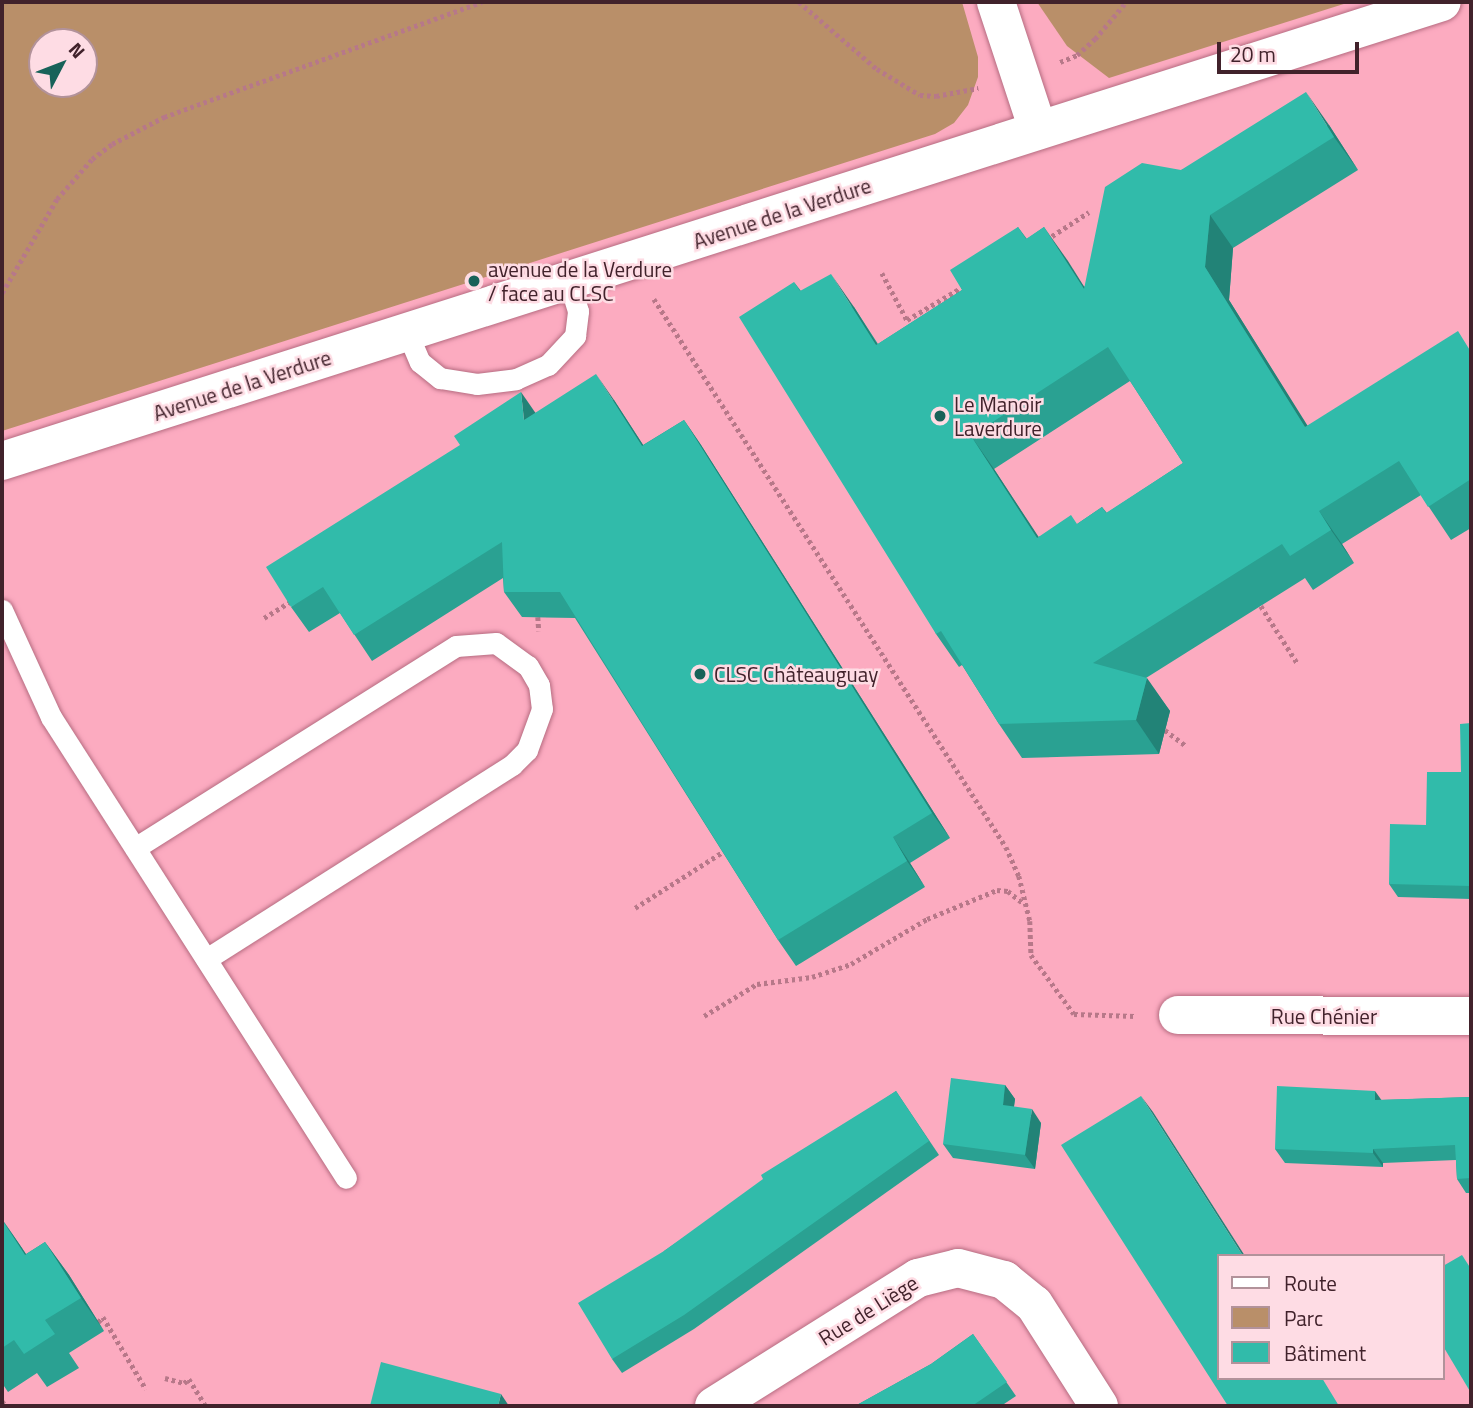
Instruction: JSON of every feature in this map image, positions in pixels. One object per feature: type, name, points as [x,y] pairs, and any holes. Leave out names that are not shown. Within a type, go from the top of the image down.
[{"type":"street","points":[[996,2],[1038,130]]},
{"type":"street","name":"Avenue de la Verdure","points":[[2,461],[1442,2]]},
{"type":"street","name":"Rue Chénier","points":[[1178,1015],[1471,1016]]},
{"type":"street","name":"Rue de Liège","points":[[714,1406],[918,1278],[958,1268],[1004,1280],[1034,1304],[1099,1406]]},
{"type":"lane","points":[[407,332],[420,362],[440,378],[477,384],[516,379],[548,365],[575,336],[578,311],[569,281]]},
{"type":"lane","points":[[2,610],[51,717],[346,1178]]},
{"type":"lane","points":[[135,848],[456,646],[496,643],[528,666],[539,685],[542,709],[537,731],[512,765],[206,959]]},
{"type":"path","points":[[2,293],[57,199],[92,159],[112,144],[164,117],[482,2]]},
{"type":"path","points":[[799,2],[877,69],[920,95],[975,89]]},
{"type":"path","points":[[1070,58],[1116,19],[1126,2]]},
{"type":"path","points":[[1049,250],[1044,242],[1089,212]]},
{"type":"path","points":[[882,273],[911,327]]},
{"type":"path","points":[[907,320],[977,278]]},
{"type":"path","points":[[647,289],[1006,847],[1019,876],[1031,955],[1074,1014],[1178,1015]]},
{"type":"path","points":[[264,618],[290,602]]},
{"type":"path","points":[[1261,606],[1298,664]]},
{"type":"path","points":[[538,617],[539,632]]},
{"type":"path","points":[[1166,730],[1185,745]]},
{"type":"path","points":[[635,908],[724,852]]},
{"type":"path","points":[[704,1016],[757,984],[812,977],[851,964],[927,919],[997,890],[1008,891],[1025,905]]},
{"type":"path","points":[[98,1322],[103,1317],[146,1390]]},
{"type":"path","points":[[165,1378],[184,1383],[189,1379],[206,1406]]},
{"type":"path","points":[[2,1401],[6,1406]]},
{"type":"green space","points":[[2,2],[962,2],[978,57],[978,77],[968,105],[954,123],[935,134],[2,431]]},
{"type":"green space","points":[[1037,2],[1350,2],[1109,78],[1067,46]]},
{"type":"building","name":"Le Manoir Laverdure","points":[[1306,92],[1334,137],[1210,215],[1205,267],[1305,427],[1458,331],[1471,352],[1471,479],[1428,507],[1399,461],[1319,511],[1331,530],[1290,556],[1282,544],[1093,663],[1147,678],[1136,720],[999,724],[941,631],[936,634],[739,317],[794,282],[800,291],[831,274],[876,345],[962,290],[950,270],[1018,227],[1026,239],[1044,227],[1084,289],[1105,187],[1142,163],[1181,170]],"holes":[[[1108,347],[1183,463],[1106,513],[1102,507],[1077,524],[1071,515],[1037,538],[971,436]]]},
{"type":"building","name":"CLSC Châteauguay","points":[[596,374],[642,446],[684,420],[932,813],[893,837],[907,861],[778,940],[560,592],[504,592],[502,542],[354,635],[323,587],[291,607],[266,567],[460,445],[454,436],[521,392],[524,420]]},
{"type":"building","points":[[1471,723],[1471,886],[1389,884],[1390,824],[1426,825],[1427,772],[1461,772],[1460,724]]},
{"type":"building","points":[[951,1078],[1005,1085],[1003,1105],[1032,1109],[1025,1155],[943,1144]]},
{"type":"building","points":[[1277,1086],[1375,1091],[1375,1100],[1471,1097],[1471,1178],[1457,1179],[1455,1145],[1373,1149],[1373,1153],[1275,1149]]},
{"type":"building","points":[[896,1091],[929,1141],[684,1315],[612,1359],[578,1303],[664,1251],[763,1179],[761,1175]]},
{"type":"building","points":[[1141,1096],[1242,1254],[1218,1254],[1218,1380],[1323,1380],[1339,1406],[1228,1406],[1061,1145]]},
{"type":"building","points":[[2,1220],[25,1255],[45,1242],[81,1298],[45,1320],[55,1334],[24,1354],[14,1340],[2,1348]]},
{"type":"building","points":[[1462,1255],[1471,1269],[1471,1393],[1445,1349],[1445,1265]]},
{"type":"building","points":[[973,1334],[1007,1382],[972,1406],[855,1406],[931,1364]]},
{"type":"building","points":[[381,1362],[501,1394],[498,1406],[370,1406]]},
{"type":"place","name":"avenue de la Verdure / face au CLSC","points":[[474,281]]},
{"type":"place","name":"Le Manoir Laverdure","points":[[940,416]]},
{"type":"place","name":"CLSC Châteauguay","points":[[700,674]]}]
